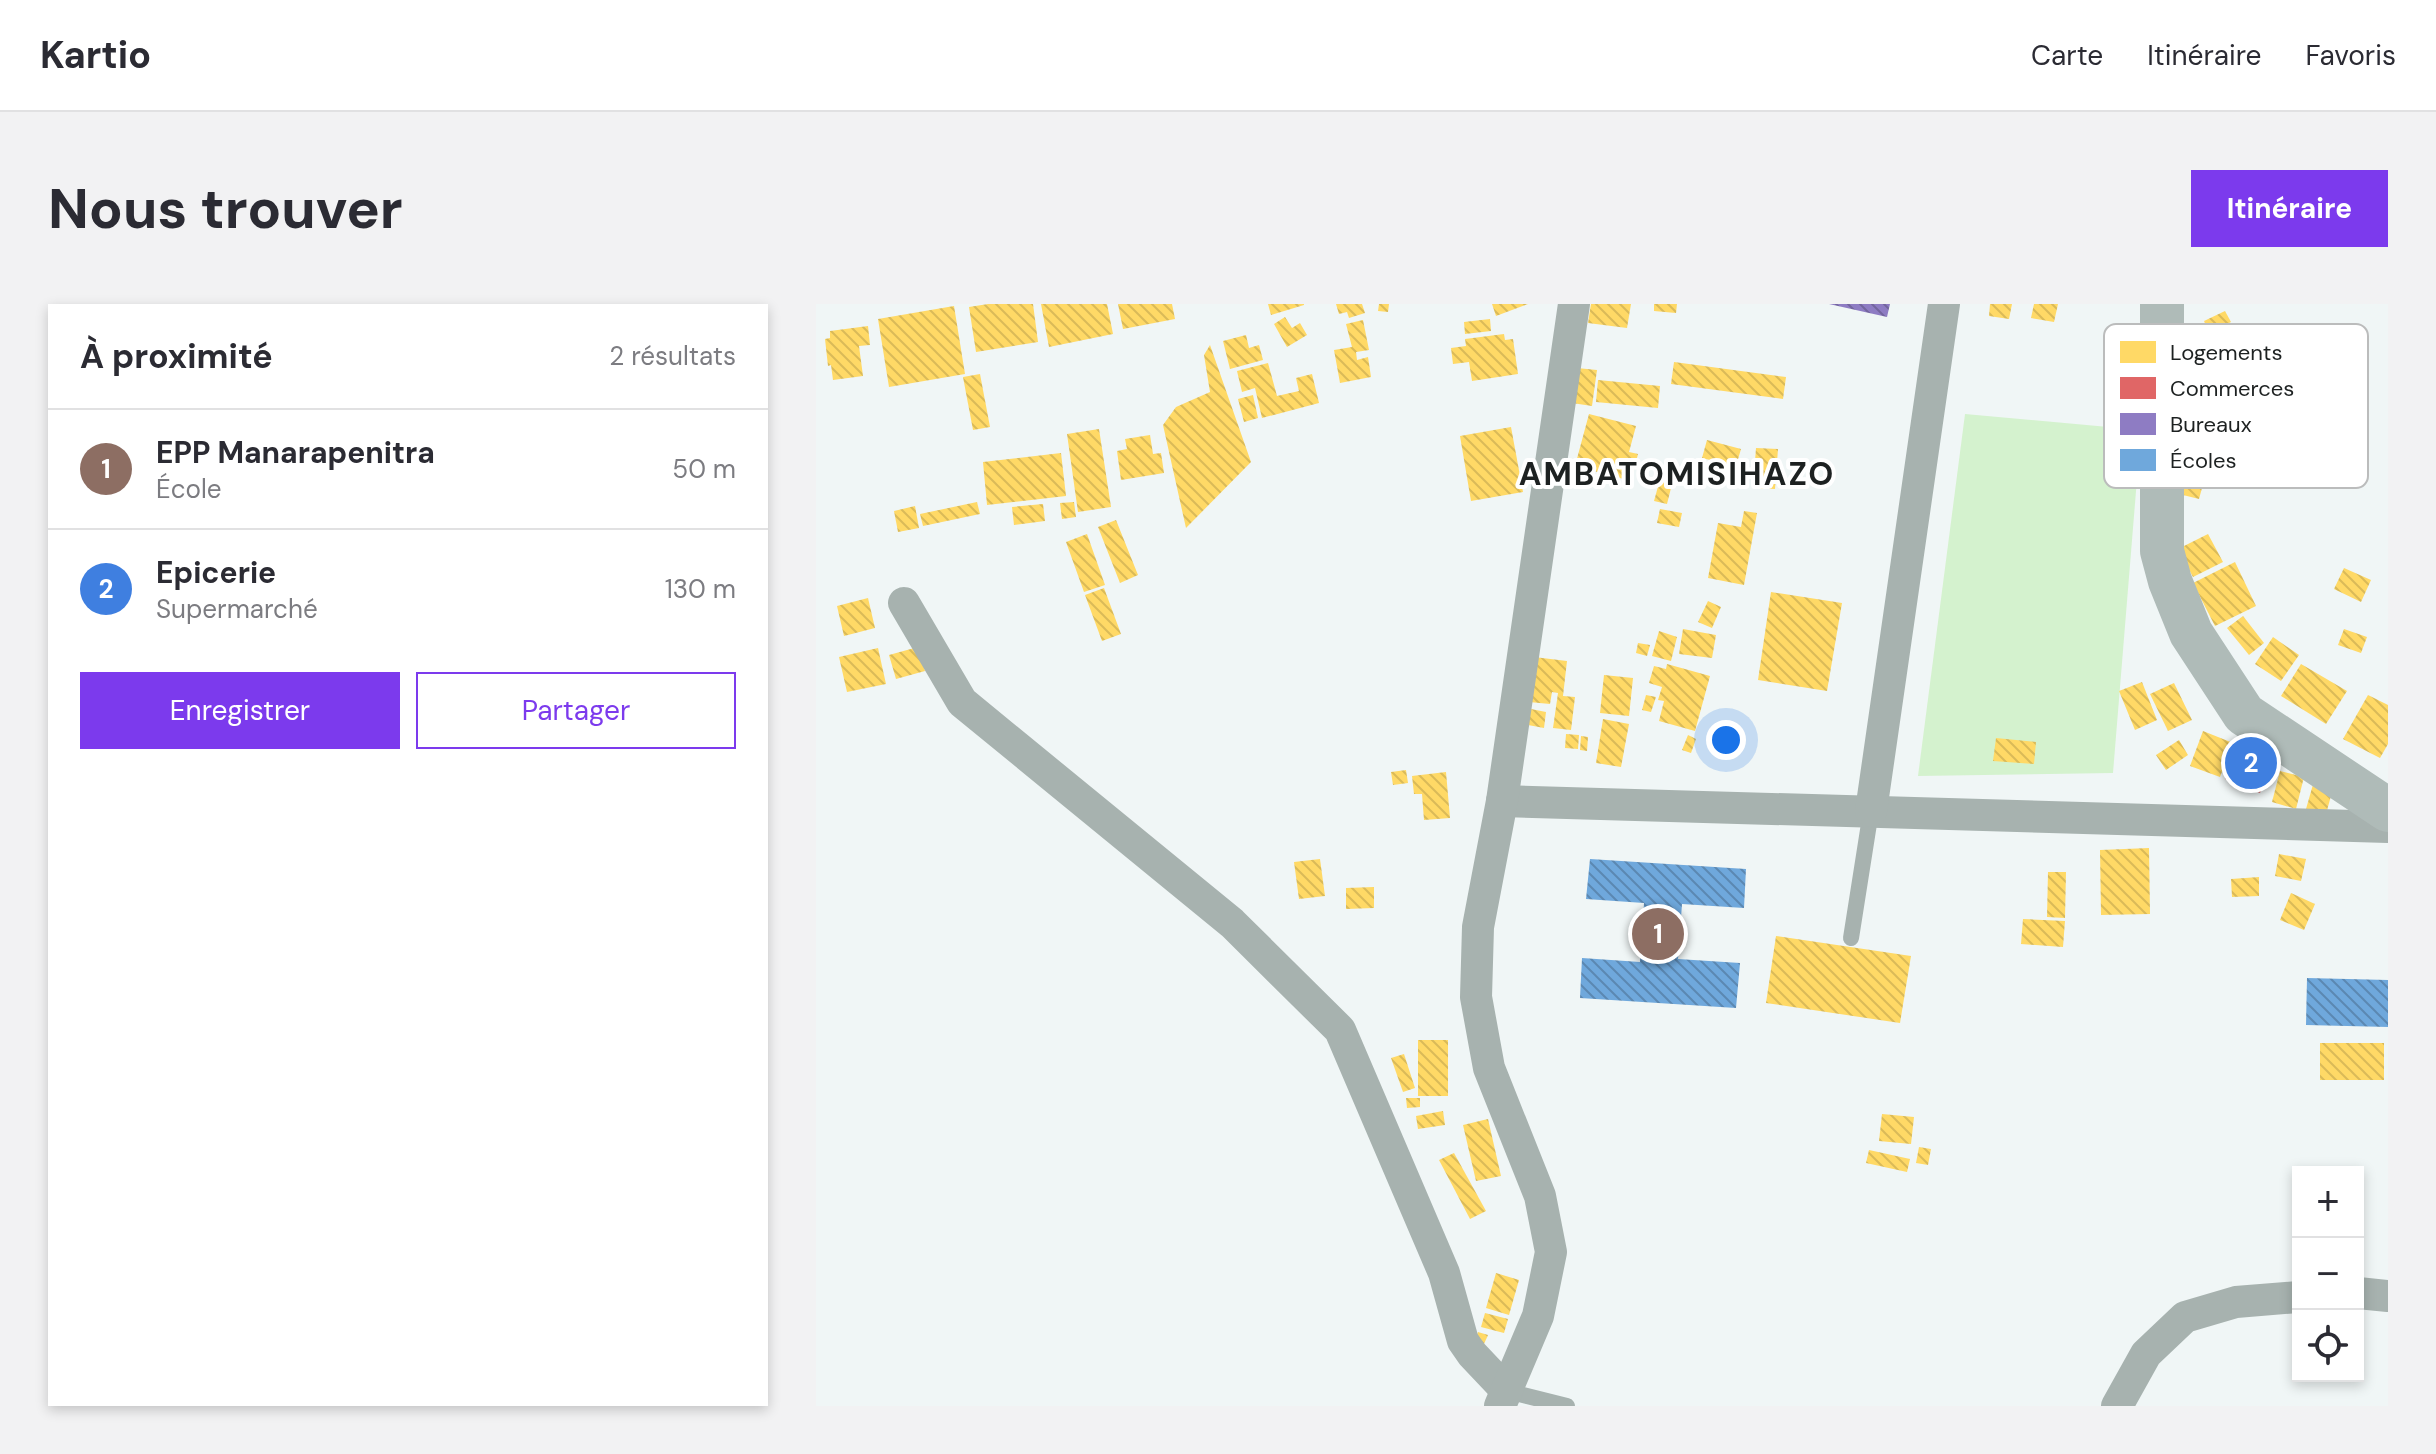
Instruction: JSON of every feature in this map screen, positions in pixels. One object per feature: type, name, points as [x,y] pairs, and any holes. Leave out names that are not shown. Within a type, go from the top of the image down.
[{"type":"main road","points":[[2162,488],[2162,551],[2170,581],[2191,633],[2244,714],[2388,810]]},
{"type":"street","points":[[1504,1398],[1538,1316],[1551,1252],[1540,1196],[1489,1068],[1476,997],[1478,927],[1502,801],[1574,304]]},
{"type":"street","points":[[1871,811],[1944,304]]},
{"type":"street","points":[[904,603],[962,702],[1232,923],[1340,1030],[1444,1273],[1463,1341],[1504,1398]]},
{"type":"street","points":[[1502,801],[2388,827]]},
{"type":"street","points":[[2364,1294],[2388,1296]]},
{"type":"street","points":[[2117,1406],[2146,1354],[2185,1317],[2236,1302],[2292,1297]]},
{"type":"lane","points":[[1851,938],[1871,811]]},
{"type":"lane","points":[[1504,1398],[1567,1406]]},
{"type":"green space","points":[[1965,414],[2104,427],[2104,488],[2136,488],[2113,773],[1918,776]]},
{"type":"building: Logements","points":[[1033,304],[1038,342],[976,352],[969,307]]},
{"type":"building: Logements","points":[[1041,304],[1107,304],[1113,334],[1049,347]]},
{"type":"building: Logements","points":[[1118,304],[1172,304],[1175,319],[1123,329]]},
{"type":"building: Logements","points":[[1268,304],[1304,304],[1304,305],[1271,315]]},
{"type":"building: Logements","points":[[1336,304],[1362,304],[1365,313],[1349,318],[1347,312],[1339,314]]},
{"type":"building: Logements","points":[[1379,304],[1389,304],[1388,312],[1378,311]]},
{"type":"building: Logements","points":[[1492,304],[1528,304],[1496,316]]},
{"type":"building: Logements","points":[[1591,304],[1631,304],[1627,328],[1588,323]]},
{"type":"building: Logements","points":[[1654,304],[1677,304],[1676,313],[1654,311]]},
{"type":"building: Logements","points":[[1990,304],[2012,304],[2009,319],[1989,316]]},
{"type":"building: Logements","points":[[2034,304],[2058,304],[2054,322],[2031,318]]},
{"type":"building: Logements","points":[[954,306],[965,374],[889,387],[878,319]]},
{"type":"building: Logements","points":[[2225,311],[2231,322],[2205,324],[2204,321]]},
{"type":"building: Logements","points":[[1285,317],[1292,328],[1300,323],[1307,335],[1287,347],[1274,324]]},
{"type":"building: Logements","points":[[1490,319],[1491,331],[1465,334],[1464,322]]},
{"type":"building: Logements","points":[[1363,320],[1369,350],[1356,352],[1357,360],[1368,357],[1371,377],[1340,383],[1334,350],[1352,347],[1346,324]]},
{"type":"building: Logements","points":[[868,326],[870,345],[859,346],[863,376],[833,380],[825,339],[830,338],[830,331]]},
{"type":"building: Logements","points":[[1504,334],[1505,340],[1513,339],[1518,374],[1472,381],[1469,362],[1453,364],[1451,348],[1466,346],[1465,339]]},
{"type":"building: Logements","points":[[1246,335],[1249,348],[1259,345],[1263,360],[1230,369],[1223,341]]},
{"type":"building: Logements","points":[[1210,345],[1251,462],[1186,528],[1163,425],[1176,407],[1210,392],[1204,355]]},
{"type":"building: Logements","points":[[1674,362],[1786,377],[1783,399],[1671,384]]},
{"type":"building: Logements","points":[[1268,363],[1277,396],[1299,391],[1296,378],[1312,374],[1319,403],[1262,418],[1255,388],[1242,392],[1237,371]]},
{"type":"building: Logements","points":[[1577,368],[1597,370],[1592,406],[1572,403]]},
{"type":"building: Logements","points":[[980,374],[990,427],[973,430],[963,377]]},
{"type":"building: Logements","points":[[1598,380],[1660,386],[1658,408],[1596,402]]},
{"type":"building: Logements","points":[[1253,395],[1258,418],[1244,422],[1238,399]]},
{"type":"building: Logements","points":[[1589,414],[1636,426],[1629,452],[1638,454],[1631,481],[1575,466]]},
{"type":"building: Logements","points":[[1511,427],[1523,492],[1471,501],[1460,436]]},
{"type":"building: Logements","points":[[1099,429],[1111,507],[1078,512],[1067,434]]},
{"type":"building: Logements","points":[[1150,435],[1153,454],[1161,453],[1164,473],[1121,480],[1117,451],[1127,449],[1125,439]]},
{"type":"building: Logements","points":[[1707,440],[1741,449],[1734,473],[1712,467],[1714,461],[1702,458]]},
{"type":"building: Logements","points":[[1756,448],[1778,449],[1775,489],[1753,488]]},
{"type":"building: Logements","points":[[1061,453],[1066,496],[987,505],[983,462]]},
{"type":"building: Logements","points":[[1664,465],[1676,468],[1667,504],[1654,501]]},
{"type":"building: Logements","points":[[2181,488],[2202,488],[2199,499],[2179,494]]},
{"type":"building: Logements","points":[[977,502],[980,514],[923,526],[920,514]]},
{"type":"building: Logements","points":[[1074,502],[1076,517],[1062,519],[1060,503]]},
{"type":"building: Logements","points":[[1043,504],[1045,521],[1014,525],[1012,507]]},
{"type":"building: Logements","points":[[915,506],[919,528],[898,532],[894,511]]},
{"type":"building: Logements","points":[[1660,509],[1682,513],[1679,527],[1657,523]]},
{"type":"building: Logements","points":[[1744,511],[1757,513],[1744,585],[1708,578],[1718,523],[1741,527]]},
{"type":"building: Logements","points":[[1116,520],[1138,575],[1120,583],[1098,527]]},
{"type":"building: Logements","points":[[1087,534],[1105,585],[1084,592],[1066,542]]},
{"type":"building: Logements","points":[[2208,534],[2223,562],[2193,577],[2178,549]]},
{"type":"building: Logements","points":[[2235,562],[2256,606],[2215,626],[2193,583]]},
{"type":"building: Logements","points":[[2344,568],[2371,580],[2361,602],[2334,589]]},
{"type":"building: Logements","points":[[1104,588],[1121,634],[1102,641],[1085,595]]},
{"type":"building: Logements","points":[[1771,592],[1842,603],[1827,691],[1758,680]]},
{"type":"building: Logements","points":[[868,598],[875,628],[844,636],[837,606]]},
{"type":"building: Logements","points":[[1708,601],[1721,607],[1712,628],[1698,622]]},
{"type":"building: Logements","points":[[2243,616],[2264,643],[2249,655],[2227,628]]},
{"type":"building: Logements","points":[[1683,629],[1716,635],[1712,658],[1679,654]]},
{"type":"building: Logements","points":[[2344,629],[2367,637],[2361,653],[2338,645]]},
{"type":"building: Logements","points":[[1659,631],[1677,637],[1671,661],[1652,656]]},
{"type":"building: Logements","points":[[2273,637],[2299,655],[2281,681],[2255,664]]},
{"type":"building: Logements","points":[[1638,643],[1650,645],[1647,656],[1636,653]]},
{"type":"building: Logements","points":[[918,647],[925,671],[896,679],[889,655]]},
{"type":"building: Logements","points":[[878,648],[886,684],[847,692],[839,657]]},
{"type":"building: Logements","points":[[1534,657],[1567,661],[1563,696],[1575,697],[1571,730],[1553,728],[1558,693],[1552,692],[1550,704],[1529,702]]},
{"type":"building: Logements","points":[[1667,664],[1710,676],[1695,731],[1659,721],[1664,701],[1658,700],[1662,687],[1649,683],[1654,666],[1666,669]]},
{"type":"building: Logements","points":[[2301,664],[2347,691],[2326,724],[2281,696]]},
{"type":"building: Logements","points":[[1604,675],[1633,678],[1629,716],[1600,713]]},
{"type":"building: Logements","points":[[2142,682],[2157,720],[2135,730],[2119,691]]},
{"type":"building: Logements","points":[[2174,683],[2192,720],[2168,731],[2150,694]]},
{"type":"building: Logements","points":[[1646,695],[1656,697],[1651,712],[1642,710]]},
{"type":"building: Logements","points":[[2368,695],[2388,705],[2388,744],[2380,758],[2343,739]]},
{"type":"building: Logements","points":[[1526,708],[1546,712],[1544,728],[1523,724]]},
{"type":"building: Logements","points":[[1603,719],[1629,724],[1621,767],[1596,763]]},
{"type":"building: Logements","points":[[2203,731],[2233,743],[2220,777],[2190,766]]},
{"type":"building: Logements","points":[[1566,734],[1579,735],[1578,749],[1565,748]]},
{"type":"building: Logements","points":[[1688,735],[1696,739],[1691,753],[1682,750]]},
{"type":"building: Logements","points":[[1581,736],[1588,737],[1587,751],[1580,750]]},
{"type":"building: Logements","points":[[1996,738],[2036,742],[2034,764],[1993,761]]},
{"type":"building: Logements","points":[[2179,740],[2188,755],[2166,770],[2156,755]]},
{"type":"building: Logements","points":[[1406,770],[1408,783],[1393,785],[1391,772]]},
{"type":"building: Logements","points":[[2280,771],[2304,777],[2296,809],[2272,802]]},
{"type":"building: Logements","points":[[1446,772],[1450,818],[1424,820],[1422,794],[1414,794],[1412,776]]},
{"type":"building: Logements","points":[[2314,781],[2334,785],[2326,814],[2306,809]]},
{"type":"building: Logements","points":[[2149,848],[2150,914],[2101,915],[2100,850]]},
{"type":"building: Logements","points":[[2279,854],[2306,859],[2301,881],[2275,876]]},
{"type":"building: Logements","points":[[1320,859],[1325,896],[1299,899],[1294,862]]},
{"type":"building: Logements","points":[[2048,872],[2066,872],[2065,918],[2047,917]]},
{"type":"building: Logements","points":[[2259,877],[2259,896],[2232,897],[2231,879]]},
{"type":"building: Logements","points":[[1374,887],[1374,908],[1346,909],[1346,888]]},
{"type":"building: Logements","points":[[2291,893],[2315,904],[2304,930],[2280,920]]},
{"type":"building: Logements","points":[[2023,919],[2065,921],[2063,947],[2021,944]]},
{"type":"building: Logements","points":[[1776,936],[1911,956],[1900,1023],[1766,1003]]},
{"type":"building: Logements","points":[[1418,1040],[1448,1040],[1448,1096],[1418,1096]]},
{"type":"building: Logements","points":[[2320,1043],[2384,1043],[2384,1080],[2320,1080]]},
{"type":"building: Logements","points":[[1404,1054],[1415,1088],[1403,1092],[1391,1058]]},
{"type":"building: Logements","points":[[1406,1098],[1420,1098],[1420,1107],[1407,1108]]},
{"type":"building: Logements","points":[[1443,1111],[1445,1125],[1418,1129],[1416,1116]]},
{"type":"building: Logements","points":[[1882,1114],[1914,1117],[1911,1144],[1879,1141]]},
{"type":"building: Logements","points":[[1488,1119],[1501,1176],[1476,1181],[1463,1125]]},
{"type":"building: Logements","points":[[1919,1147],[1931,1149],[1928,1165],[1916,1163]]},
{"type":"building: Logements","points":[[1869,1150],[1910,1159],[1907,1172],[1866,1163]]},
{"type":"building: Logements","points":[[1454,1153],[1486,1211],[1470,1219],[1439,1160]]},
{"type":"building: Logements","points":[[1496,1273],[1519,1280],[1509,1315],[1486,1308]]},
{"type":"building: Logements","points":[[1485,1313],[1508,1319],[1504,1333],[1481,1327]]},
{"type":"building: Logements","points":[[1478,1332],[1488,1335],[1484,1344],[1475,1340]]},
{"type":"building: Commerces","points":[[2238,745],[2273,758],[2260,793],[2225,779]]},
{"type":"building: Bureaux","points":[[1829,304],[1890,304],[1887,317]]},
{"type":"building: Écoles","points":[[1590,859],[1746,869],[1744,908],[1682,904],[1678,959],[1740,963],[1736,1008],[1580,998],[1582,958],[1640,962],[1644,903],[1586,899]]},
{"type":"building: Écoles","points":[[2307,978],[2388,980],[2388,1027],[2306,1025]]},
{"type":"place","name":"Epicerie","points":[[2251,763]]},
{"type":"place","name":"EPP Manarapenitra","points":[[1658,934]]},
{"type":"district","name":"AMBATOMISIHAZO","points":[[1677,474]]}]
